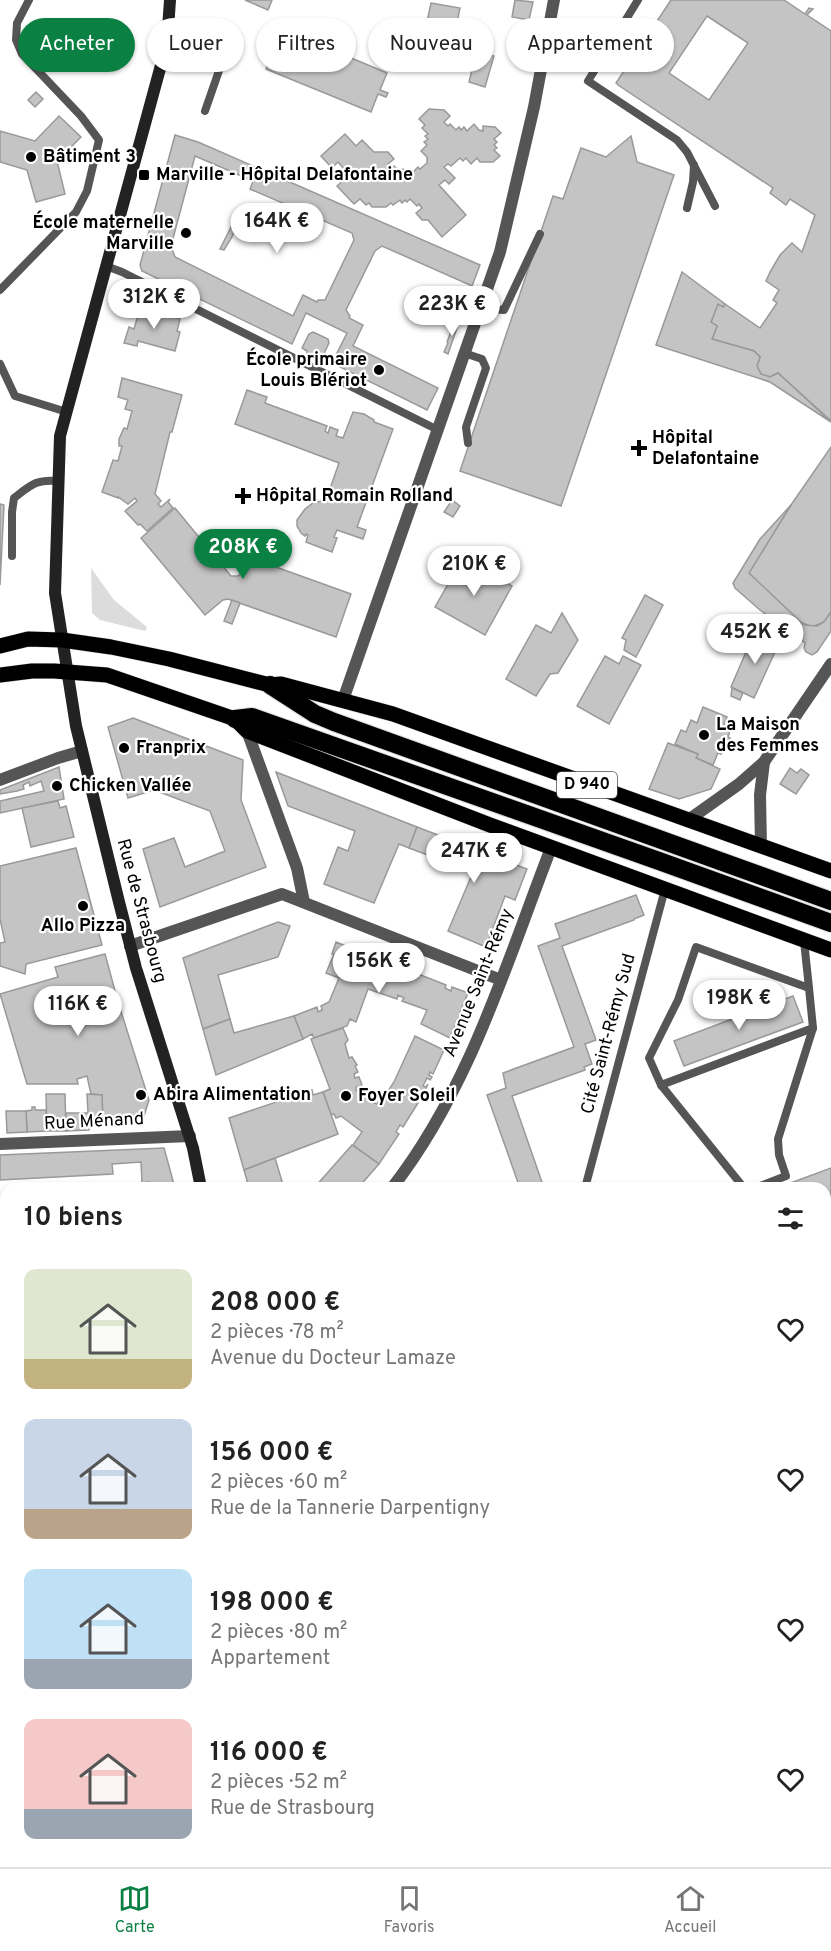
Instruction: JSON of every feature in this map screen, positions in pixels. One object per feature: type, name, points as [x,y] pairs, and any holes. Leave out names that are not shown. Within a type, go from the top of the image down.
[{"type":"highway","points":[[270,685],[315,714],[334,722],[831,901]]},
{"type":"highway","points":[[241,725],[252,717],[831,923]]},
{"type":"main road","name":"D 940","points":[[0,646],[28,639],[63,640],[111,647],[169,658],[270,685],[281,684],[343,700],[393,714],[831,872]]},
{"type":"main road","points":[[0,675],[32,671],[115,677],[551,848],[831,950]]},
{"type":"street","name":"Rue de Strasbourg","points":[[169,18],[170,0]]},
{"type":"street","points":[[343,700],[500,252],[523,154],[554,0]]},
{"type":"street","name":"Rue de Strasbourg","points":[[159,72],[60,436],[55,593],[82,751],[130,946],[190,1136],[200,1182]]},
{"type":"street","points":[[687,821],[739,784],[764,762],[831,664]]},
{"type":"street","points":[[241,725],[297,868],[304,902]]},
{"type":"street","points":[[0,780],[82,751]]},
{"type":"street","points":[[761,847],[760,795],[764,762]]},
{"type":"street","name":"Avenue Saint-Rémy","points":[[397,1182],[431,1133],[455,1090],[501,980],[551,848]]},
{"type":"street","points":[[130,946],[282,894],[501,980]]},
{"type":"street","name":"Rue Ménand","points":[[0,1144],[190,1136]]},
{"type":"lane","points":[[0,290],[76,212],[87,191],[99,140],[81,116],[22,54],[16,40],[17,23],[29,0]]},
{"type":"lane","points":[[638,0],[588,81],[677,140],[694,164],[715,206]]},
{"type":"lane","points":[[205,111],[219,72]]},
{"type":"lane","points":[[687,208],[693,182],[694,164]]},
{"type":"lane","points":[[480,308],[504,310],[540,234]]},
{"type":"lane","points":[[106,266],[438,430]]},
{"type":"lane","points":[[465,353],[482,359],[486,368],[466,427],[468,443]]},
{"type":"lane","points":[[0,364],[15,396],[67,412]]},
{"type":"lane","points":[[12,556],[14,498],[33,483],[44,480],[58,482]]},
{"type":"lane","name":"Cité Saint-Rémy Sud","points":[[587,1182],[665,889]]},
{"type":"lane","points":[[779,1182],[787,1180],[779,1155],[778,1139],[813,1028],[804,940]]},
{"type":"lane","points":[[739,1182],[661,1085],[649,1058],[678,1000],[696,947],[809,988]]},
{"type":"lane","points":[[661,1085],[813,1028]]},
{"type":"shaded area","points":[[91,568],[114,600],[147,627],[145,631],[100,620],[92,613]]},
{"type":"building","points":[[245,0],[272,0],[268,10]]},
{"type":"building","points":[[515,0],[533,2],[529,18],[512,17]]},
{"type":"building","points":[[671,0],[784,0],[805,14],[809,8],[813,9],[807,15],[831,31],[831,421],[778,373],[770,377],[761,374],[757,366],[760,357],[754,351],[712,339],[717,326],[711,322],[718,303],[723,307],[725,304],[760,328],[777,303],[773,300],[779,290],[766,281],[770,272],[780,255],[792,243],[802,252],[815,215],[790,199],[786,205],[770,193],[773,188],[616,83],[623,72],[670,72],[709,100],[748,43],[707,16],[674,66],[674,18],[659,18]]},
{"type":"building","points":[[431,3],[460,8],[458,18],[428,18]]},
{"type":"building","points":[[356,60],[368,65],[368,72],[387,73],[380,90],[388,93],[386,97],[378,94],[371,112],[273,72],[356,72]]},
{"type":"building","points":[[472,72],[489,72],[485,87],[469,82]]},
{"type":"building","points":[[36,92],[43,99],[35,107],[28,100]]},
{"type":"building","points":[[429,109],[444,110],[450,116],[444,122],[456,130],[464,127],[467,131],[474,124],[479,130],[483,131],[483,126],[495,127],[501,133],[494,139],[497,142],[494,145],[497,148],[494,150],[500,156],[493,162],[480,162],[477,158],[471,164],[466,158],[463,161],[460,158],[451,166],[448,164],[444,167],[455,178],[449,184],[445,180],[439,185],[466,215],[442,237],[428,220],[422,220],[416,213],[422,208],[410,199],[402,203],[400,200],[393,205],[391,203],[386,207],[372,207],[360,199],[354,204],[337,186],[349,175],[338,162],[332,168],[321,156],[345,134],[356,146],[362,140],[374,152],[388,152],[394,159],[388,164],[392,168],[394,166],[400,172],[403,169],[406,172],[409,169],[412,173],[427,163],[427,157],[421,151],[427,145],[424,142],[428,139],[425,136],[428,134],[422,128],[425,125],[419,119]]},
{"type":"building","name":"Bâtiment 3","points":[[59,116],[81,137],[57,161],[65,194],[36,202],[27,170],[0,162],[0,131],[35,141]]},
{"type":"building","points":[[175,135],[198,142],[480,265],[472,286],[382,246],[375,251],[346,310],[349,318],[363,325],[353,346],[438,388],[427,410],[332,363],[347,333],[306,313],[292,344],[142,271],[140,265]],"holes":[[[195,156],[253,181],[250,189],[352,233],[354,240],[325,300],[317,302],[303,295],[293,316],[175,257],[171,246]]]},
{"type":"building","points":[[631,136],[637,162],[674,175],[561,506],[460,471],[553,196],[563,199],[581,148],[606,157]]},
{"type":"building","points":[[237,215],[240,217],[232,237],[224,250],[220,249]]},
{"type":"building","points":[[682,272],[725,304],[723,307],[718,304],[711,322],[717,326],[712,339],[754,351],[760,357],[757,366],[761,374],[770,377],[778,373],[831,422],[770,382],[656,345]]},
{"type":"building","points":[[459,295],[468,299],[461,318],[452,315]]},
{"type":"building","points":[[140,308],[161,314],[161,316],[180,319],[177,331],[180,332],[175,351],[138,341],[137,346],[124,343],[129,327],[134,329]]},
{"type":"building","points":[[455,321],[459,322],[448,354],[444,352]]},
{"type":"building","points":[[313,332],[328,339],[329,343],[322,358],[307,355],[307,351],[302,348],[309,334]]},
{"type":"building","points":[[122,378],[182,395],[172,432],[170,432],[155,494],[161,501],[158,504],[161,507],[170,499],[168,502],[173,508],[147,531],[125,511],[137,501],[135,498],[128,504],[118,497],[102,492],[113,460],[118,461],[122,446],[119,446],[119,439],[124,428],[127,429],[132,411],[125,409],[128,400],[118,397]]},
{"type":"building","points":[[247,390],[267,397],[265,403],[327,426],[325,431],[328,433],[330,427],[338,430],[336,436],[343,438],[353,412],[364,414],[374,422],[393,429],[357,527],[366,530],[363,539],[337,530],[332,552],[306,542],[308,535],[301,533],[297,520],[313,503],[326,500],[339,463],[235,424]]},
{"type":"building","points":[[831,447],[831,612],[824,622],[812,627],[800,622],[751,577],[749,572]]},
{"type":"building","points":[[452,500],[460,506],[453,517],[444,512]]},
{"type":"building","points":[[0,504],[4,505],[0,585]]},
{"type":"building","points":[[791,505],[749,573],[804,625],[817,626],[824,622],[831,612],[831,631],[817,652],[812,655],[806,652],[805,643],[760,610],[735,588],[733,583],[760,539]]},
{"type":"building","points":[[175,508],[231,576],[238,576],[241,573],[248,557],[351,594],[336,637],[228,599],[223,600],[205,615],[141,538]]},
{"type":"building","points":[[463,558],[512,586],[485,635],[435,607]]},
{"type":"building","points":[[645,595],[663,605],[636,657],[624,650],[626,640],[622,638]]},
{"type":"building","points":[[232,600],[240,603],[232,624],[224,621]]},
{"type":"building","points":[[562,613],[578,640],[558,673],[550,674],[536,696],[506,679],[536,625],[551,633]]},
{"type":"building","points":[[765,635],[780,641],[754,698],[731,687],[752,638],[762,642]]},
{"type":"building","points":[[605,656],[619,664],[623,656],[641,665],[609,724],[577,706]]},
{"type":"building","points":[[732,688],[743,693],[740,700],[731,696]]},
{"type":"building","name":"La Maison des Femmes","points":[[703,707],[727,717],[724,724],[730,731],[728,737],[730,738],[721,754],[718,753],[713,765],[696,758],[698,754],[675,744],[681,730],[686,732],[691,720],[697,723]]},
{"type":"building","points":[[133,718],[243,760],[241,800],[266,867],[160,907],[143,849],[174,838],[185,867],[225,851],[210,811],[154,790],[128,798],[108,727]]},
{"type":"building","points":[[668,743],[698,754],[696,758],[720,769],[711,789],[679,799],[649,789]]},
{"type":"building","points":[[59,767],[64,799],[0,813],[0,801],[44,791],[41,781],[30,786],[29,782],[23,785],[24,789],[17,791],[0,794],[0,790]]},
{"type":"building","points":[[790,768],[797,773],[801,769],[809,775],[796,794],[780,784]]},
{"type":"building","points":[[276,772],[417,827],[409,848],[399,844],[374,903],[324,884],[338,847],[348,851],[355,831],[288,806]]},
{"type":"building","points":[[58,801],[60,808],[66,806],[74,837],[31,847],[22,808]]},
{"type":"building","points":[[417,827],[527,869],[515,900],[505,896],[486,947],[448,931],[473,872],[409,848]]},
{"type":"building","points":[[76,848],[102,945],[26,964],[25,974],[0,966],[0,943],[5,942],[0,919],[0,866]]},
{"type":"building","points":[[636,895],[644,915],[562,946],[596,1040],[585,1044],[592,1064],[584,1067],[585,1070],[512,1096],[542,1182],[518,1182],[487,1095],[506,1088],[503,1073],[574,1047],[538,946],[560,938],[555,924]]},
{"type":"building","points":[[278,922],[290,926],[278,957],[218,975],[230,1019],[203,1029],[183,958]]},
{"type":"building","name":"Foyer Soleil","points":[[336,942],[368,955],[367,958],[373,960],[374,957],[402,967],[401,971],[409,974],[408,970],[446,985],[445,988],[451,991],[452,987],[468,993],[450,1038],[421,1024],[427,1010],[402,1001],[404,998],[398,995],[397,999],[368,989],[356,1022],[350,1019],[347,1026],[314,1038],[312,1034],[303,1039],[294,1016],[317,1007],[318,1012],[322,1010],[321,1006],[329,1002],[339,978],[326,973]]},
{"type":"building","points":[[105,954],[149,1100],[144,1116],[129,1123],[103,1124],[102,1095],[91,1094],[87,1076],[77,1079],[78,1084],[27,1084],[0,994],[58,977],[55,967]]},
{"type":"building","points":[[793,996],[803,1022],[684,1066],[674,1041]]},
{"type":"building","points":[[294,1016],[303,1039],[216,1075],[203,1029],[230,1019],[234,1033]]},
{"type":"building","name":"Foyer Soleil","points":[[343,1028],[348,1040],[345,1044],[349,1058],[352,1057],[357,1065],[355,1066],[358,1072],[354,1074],[355,1078],[359,1077],[362,1085],[356,1087],[356,1090],[377,1104],[394,1082],[415,1036],[444,1050],[433,1074],[430,1072],[429,1075],[432,1077],[430,1080],[427,1078],[423,1086],[426,1087],[428,1084],[422,1097],[420,1100],[417,1098],[418,1103],[403,1127],[400,1125],[396,1132],[399,1134],[379,1164],[353,1145],[362,1132],[341,1116],[336,1118],[334,1114],[331,1115],[323,1092],[330,1089],[311,1039]]},
{"type":"building","points":[[312,1090],[313,1095],[323,1092],[338,1134],[244,1170],[229,1118]]},
{"type":"building","points":[[46,1094],[65,1094],[66,1131],[47,1131]]},
{"type":"building","points":[[87,1094],[102,1095],[103,1122],[88,1122],[89,1130],[66,1131],[66,1113],[88,1113]]},
{"type":"building","points":[[32,1107],[35,1107],[35,1110],[46,1110],[47,1131],[27,1132],[26,1111],[32,1110]]},
{"type":"building","points":[[6,1111],[26,1111],[27,1132],[7,1133]]},
{"type":"building","points":[[352,1145],[379,1164],[363,1182],[319,1182]]},
{"type":"building","points":[[164,1148],[173,1182],[142,1182],[141,1162],[112,1164],[113,1174],[0,1180],[0,1155]]},
{"type":"building","points":[[275,1158],[282,1182],[247,1182],[244,1170]]},
{"type":"building","points":[[831,1168],[831,1182],[793,1182]]},
{"type":"place","name":"Bâtiment 3","points":[[31,157]]},
{"type":"place","name":"Marville - Hôpital Delafontaine","points":[[144,175]]},
{"type":"place","name":"École maternelle Marville","points":[[186,233]]},
{"type":"place","name":"École primaire Louis Blériot","points":[[379,370]]},
{"type":"place","name":"Hôpital Delafontaine","points":[[639,448]]},
{"type":"place","name":"Hôpital Romain Rolland","points":[[243,496]]},
{"type":"place","name":"La Maison des Femmes","points":[[704,735]]},
{"type":"place","name":"Franprix","points":[[124,748]]},
{"type":"place","name":"Chicken Vallée","points":[[57,786]]},
{"type":"place","name":"Allo Pizza","points":[[83,906]]},
{"type":"place","name":"Abira Alimentation","points":[[141,1095]]},
{"type":"place","name":"Foyer Soleil","points":[[346,1096]]}]
